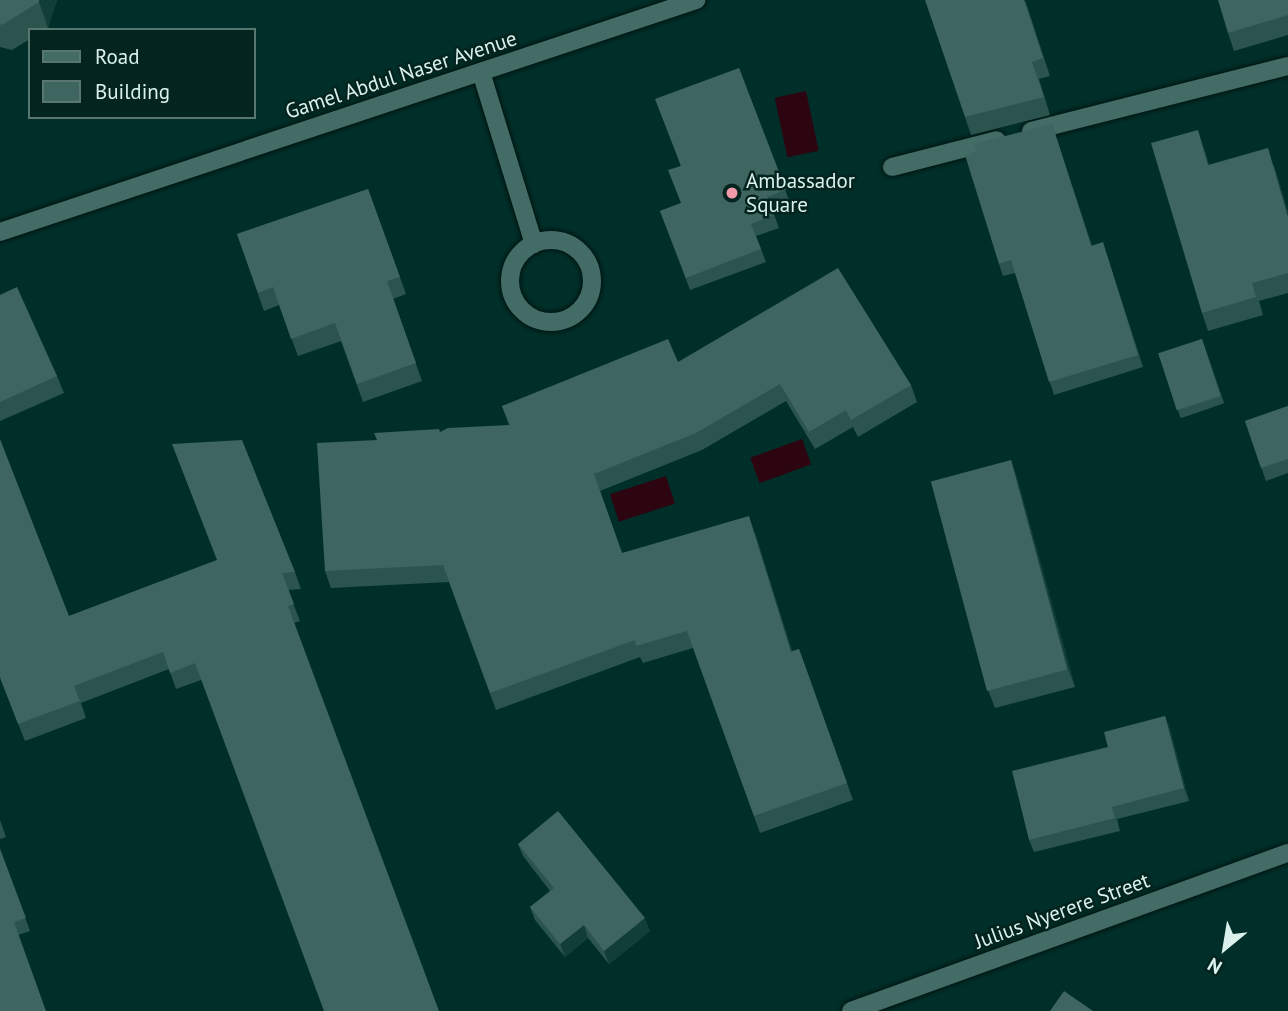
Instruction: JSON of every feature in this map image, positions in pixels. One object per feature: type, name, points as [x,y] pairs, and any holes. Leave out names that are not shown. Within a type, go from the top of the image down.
[{"type":"street","name":"Gamel Abdul Naser Avenue","points":[[0,232],[696,0]]},
{"type":"street","points":[[892,167],[1288,66]]},
{"type":"street","points":[[481,72],[534,244]]},
{"type":"street","points":[[550,239],[565,242],[579,251],[589,264],[593,279],[589,295],[582,309],[568,318],[552,322],[537,319],[523,311],[513,298],[510,282],[512,266],[521,253],[534,244],[550,239]]},
{"type":"street","name":"Julius Nyerere Street","points":[[851,1011],[1288,853]]},
{"type":"shaded area","points":[[806,91],[819,151],[787,157],[775,98]]},
{"type":"shaded area","points":[[802,439],[811,464],[760,483],[750,458]]},
{"type":"shaded area","points":[[666,476],[675,504],[619,522],[610,494]]},
{"type":"building","points":[[0,0],[39,0],[39,2],[2,25]]},
{"type":"building","points":[[925,0],[1024,0],[1043,58],[1032,62],[1044,97],[965,117]]},
{"type":"building","points":[[1218,0],[1288,0],[1288,15],[1228,33]]},
{"type":"building","name":"Ambassador Square","points":[[739,68],[786,190],[767,197],[774,215],[751,224],[761,249],[686,278],[660,211],[681,203],[668,170],[681,166],[655,99]]},
{"type":"building","points":[[1052,124],[1091,246],[1103,242],[1138,355],[1049,382],[1011,260],[999,264],[965,155],[977,151],[974,144]]},
{"type":"building","points":[[1198,130],[1208,165],[1268,148],[1288,217],[1288,273],[1252,283],[1256,297],[1202,313],[1151,143]]},
{"type":"building","points":[[368,189],[400,277],[387,281],[416,363],[357,384],[335,323],[291,339],[273,287],[258,293],[237,234]]},
{"type":"building","points":[[838,268],[911,385],[851,420],[846,410],[809,432],[780,384],[696,433],[594,474],[622,553],[749,516],[791,652],[799,649],[847,783],[754,816],[687,631],[636,646],[635,640],[490,693],[443,565],[325,571],[317,443],[377,440],[374,433],[439,429],[440,432],[448,428],[510,425],[502,406],[668,339],[678,362]]},
{"type":"building","points":[[17,287],[57,376],[0,402],[0,295]]},
{"type":"building","points":[[1202,339],[1221,396],[1177,410],[1158,353]]},
{"type":"building","points":[[1288,406],[1288,459],[1261,468],[1245,421]]},
{"type":"building","points":[[0,439],[69,616],[217,560],[172,444],[242,440],[295,572],[282,573],[294,604],[288,606],[439,1011],[324,1011],[195,663],[170,673],[163,652],[74,686],[80,701],[18,724],[0,677]]},
{"type":"building","points":[[1011,460],[1067,670],[987,691],[931,481]]},
{"type":"building","points":[[1165,716],[1184,788],[1112,807],[1115,818],[1029,840],[1012,771],[1108,747],[1104,732]]},
{"type":"building","points":[[558,811],[645,918],[604,951],[584,925],[560,944],[530,907],[554,888],[518,844]]},
{"type":"building","points":[[0,849],[26,918],[14,922],[46,1011],[0,1011]]},
{"type":"building","points":[[1064,991],[1093,1011],[1050,1011]]},
{"type":"place","name":"Ambassador Square","points":[[732,193]]}]
